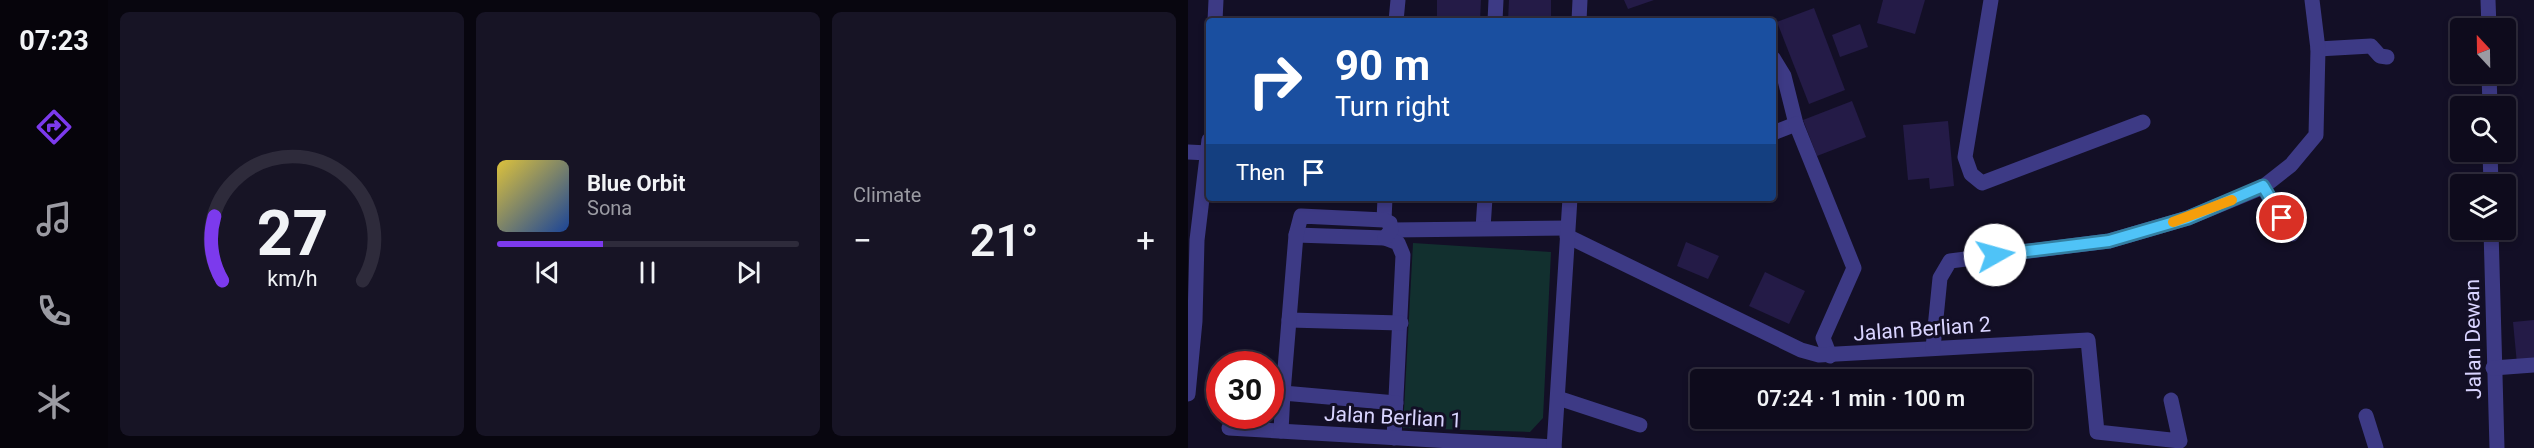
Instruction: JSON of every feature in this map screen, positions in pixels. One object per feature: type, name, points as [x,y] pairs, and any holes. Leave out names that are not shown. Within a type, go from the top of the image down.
[{"type":"street","points":[[1215,18],[1216,0]]},
{"type":"street","points":[[1396,18],[1398,0]]},
{"type":"street","points":[[1495,18],[1496,0]]},
{"type":"street","points":[[1579,18],[1580,0]]},
{"type":"street","points":[[1991,0],[1965,157],[1971,174],[1982,183],[2143,122]]},
{"type":"street","points":[[1933,348],[1940,278],[1950,261],[2109,241],[2188,218],[2263,186],[2292,165],[2316,135],[2318,49],[2312,0]]},
{"type":"street","points":[[2488,0],[2489,18]]},
{"type":"street","points":[[2318,49],[2371,46],[2379,56],[2386,57]]},
{"type":"street","points":[[1776,63],[1784,76],[1796,124],[1854,268],[1823,338],[1830,356]]},
{"type":"street","points":[[1776,132],[1796,124]]},
{"type":"street","points":[[1188,152],[1206,153]]},
{"type":"street","points":[[1188,394],[1195,321],[1197,240],[1206,169]]},
{"type":"street","points":[[2263,186],[2292,234]]},
{"type":"street","points":[[1385,201],[1387,228],[1398,243],[1403,255],[1394,438]]},
{"type":"street","points":[[1483,228],[1485,201]]},
{"type":"street","points":[[1554,447],[1570,201]]},
{"type":"street","points":[[1284,381],[1296,235],[1301,216],[1387,228]]},
{"type":"street","points":[[1296,235],[1387,228],[1483,228],[1567,232]]},
{"type":"street","name":"Jalan Berlian 2","points":[[1567,232],[1801,350],[1830,356],[2088,340],[2097,432],[2181,445],[2171,400]]},
{"type":"street","name":"Jalan Dewan","points":[[2492,240],[2493,368],[2497,448]]},
{"type":"street","points":[[1289,320],[1401,323]]},
{"type":"street","points":[[2493,368],[2534,365]]},
{"type":"street","points":[[1284,393],[1396,403]]},
{"type":"street","points":[[1558,398],[1640,425]]},
{"type":"street","points":[[2366,416],[2376,448]]},
{"type":"street","name":"Jalan Berlian 1","points":[[1246,429],[1376,442],[1394,438],[1468,445],[1554,447]]},
{"type":"green space","points":[[1413,243],[1551,252],[1543,418],[1530,432],[1403,428]]},
{"type":"building","points":[[1437,0],[1481,0],[1480,18],[1437,18]]},
{"type":"building","points":[[1509,0],[1551,0],[1551,18],[1508,18]]},
{"type":"building","points":[[1624,0],[1654,0],[1628,9]]},
{"type":"building","points":[[1883,0],[1925,0],[1915,34],[1877,23]]},
{"type":"building","points":[[1814,8],[1845,90],[1809,104],[1777,22]]},
{"type":"building","points":[[1860,24],[1868,47],[1840,57],[1832,35]]},
{"type":"building","points":[[1852,101],[1866,137],[1817,156],[1803,120]]},
{"type":"building","points":[[1948,121],[1954,186],[1930,189],[1929,178],[1908,180],[1903,125]]},
{"type":"building","points":[[1686,242],[1719,256],[1708,279],[1677,266]]},
{"type":"building","points":[[1765,272],[1805,291],[1789,324],[1749,306]]},
{"type":"building","points":[[2534,320],[2534,363],[2517,364],[2513,322]]},
{"type":"slow traffic","points":[[2173,222],[2232,200]]},
{"type":"route","points":[[1995,255],[2109,241],[2188,218],[2263,186],[2282,218]]}]
